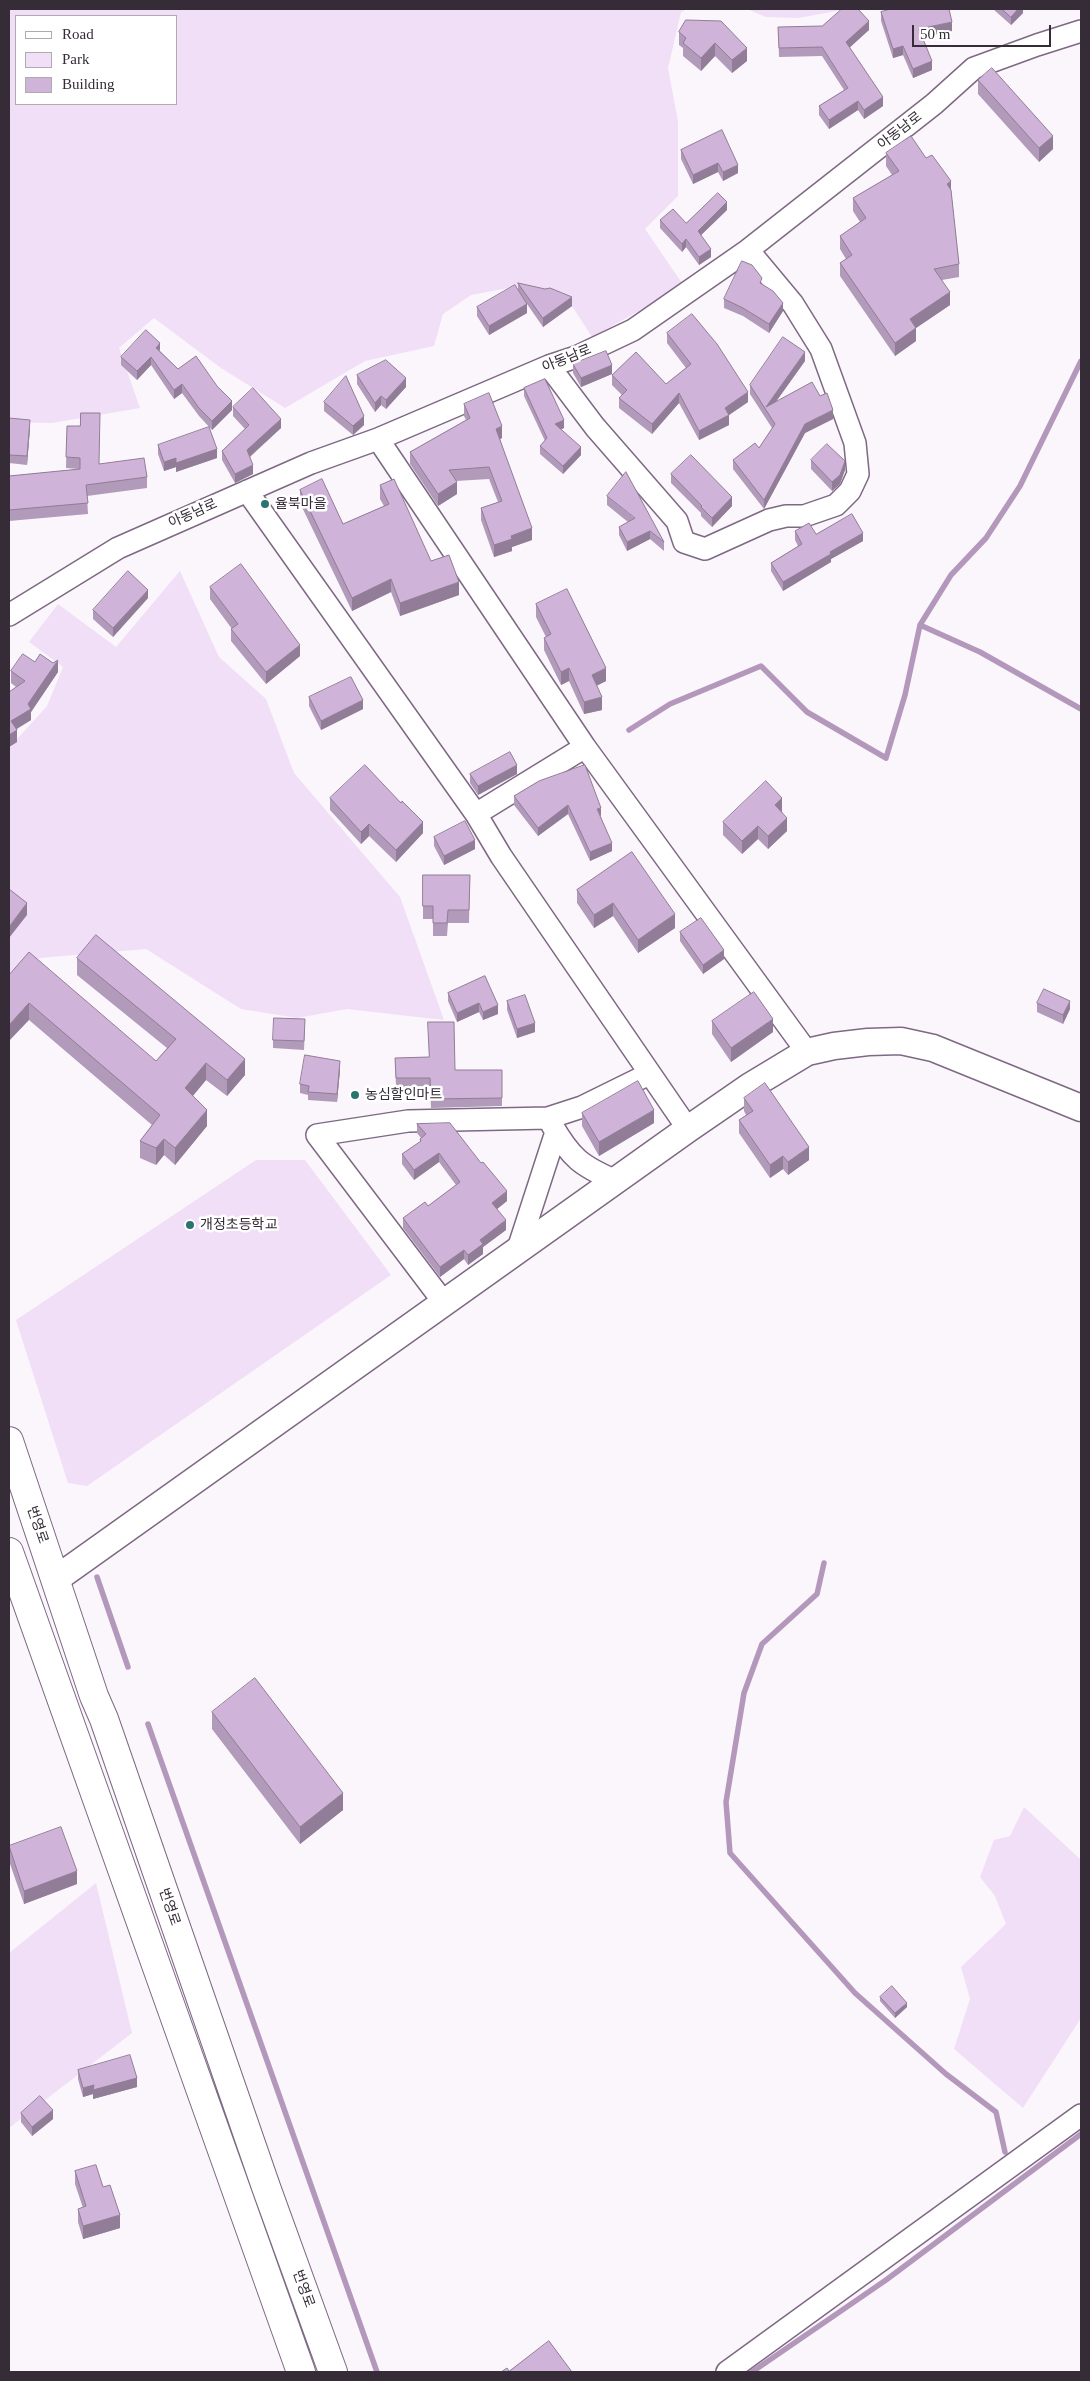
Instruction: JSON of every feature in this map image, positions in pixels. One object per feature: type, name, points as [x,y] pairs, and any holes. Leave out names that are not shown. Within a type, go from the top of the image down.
[{"type":"main road","name":"번영로","points":[[9,1441],[94,1696],[104,1719],[266,2187],[333,2372]]},
{"type":"main road","points":[[9,1552],[301,2372]]},
{"type":"street","name":"아동남로","points":[[9,615],[118,548],[312,462],[378,439],[549,366],[576,357],[633,330],[748,250],[934,104],[974,68],[1037,45],[1081,32]]},
{"type":"street","points":[[549,366],[595,427],[677,521],[684,542],[705,549],[769,520],[786,516],[804,516],[836,505],[850,491],[858,474],[855,443],[821,349],[793,304],[748,250]]},
{"type":"street","points":[[378,439],[585,747],[807,1052]]},
{"type":"street","points":[[246,491],[476,814],[501,856],[688,1129]]},
{"type":"street","points":[[476,814],[585,747]]},
{"type":"street","points":[[56,1579],[688,1129],[756,1083],[807,1052],[834,1046],[901,1041],[933,1048],[1081,1108]]},
{"type":"street","points":[[444,1304],[317,1135],[408,1121],[552,1125],[582,1107],[649,1074]]},
{"type":"street","points":[[552,1125],[566,1149],[589,1169],[616,1181]]},
{"type":"street","points":[[517,1252],[552,1125]]},
{"type":"street","points":[[727,2372],[1081,2116]]},
{"type":"green space","points":[[9,9],[687,9],[681,12],[668,68],[678,122],[678,196],[645,229],[684,286],[592,337],[572,306],[520,286],[471,295],[443,314],[434,346],[365,361],[285,408],[221,368],[154,318],[119,348],[140,408],[52,423],[9,422]]},
{"type":"green space","points":[[747,9],[848,9],[798,18],[766,17]]},
{"type":"green space","points":[[180,571],[219,657],[266,699],[294,773],[400,897],[444,1020],[347,1009],[297,1018],[241,1009],[146,949],[40,958],[9,980],[9,748],[47,706],[63,667],[29,642],[58,604],[116,647]]},
{"type":"green space","points":[[256,1160],[305,1160],[391,1275],[87,1486],[68,1483],[16,1320]]},
{"type":"green space","points":[[1024,1807],[1081,1860],[1081,2018],[1023,2108],[954,2049],[970,1999],[961,1967],[1006,1924],[995,1896],[980,1877],[994,1840],[1010,1836]]},
{"type":"green space","points":[[96,1883],[132,2033],[9,2128],[9,1953]]},
{"type":"building","points":[[842,9],[858,9],[869,21],[846,42],[883,97],[864,110],[858,101],[829,120],[819,106],[848,88],[822,47],[779,48],[778,27],[822,26]]},
{"type":"building","points":[[891,9],[949,9],[952,22],[919,29],[932,61],[913,69],[903,46],[893,49],[881,12]]},
{"type":"building","points":[[1002,9],[1018,9],[1011,17]]},
{"type":"building","points":[[686,20],[721,21],[747,48],[732,60],[715,43],[701,58],[683,43],[686,38],[679,32]]},
{"type":"building","points":[[992,68],[1053,136],[1039,148],[978,80]]},
{"type":"building","points":[[722,130],[738,165],[723,172],[718,163],[693,175],[681,150]]},
{"type":"building","points":[[911,136],[926,158],[932,155],[951,181],[947,184],[951,190],[959,264],[934,269],[950,292],[910,319],[916,328],[895,343],[840,263],[852,255],[840,236],[866,218],[853,198],[899,171],[886,153]]},
{"type":"building","points":[[718,193],[727,202],[698,231],[711,249],[699,257],[686,239],[682,244],[660,220],[673,209],[686,223]]},
{"type":"building","points":[[742,261],[752,265],[762,278],[760,283],[773,291],[783,303],[769,324],[724,299]]},
{"type":"building","points":[[518,283],[545,289],[550,288],[572,297],[543,318]]},
{"type":"building","points":[[515,285],[527,304],[489,326],[477,307]]},
{"type":"building","points":[[692,314],[717,344],[748,392],[725,408],[729,415],[699,431],[679,393],[652,424],[619,398],[627,390],[612,375],[636,352],[666,384],[691,364],[667,333]]},
{"type":"building","points":[[146,330],[160,343],[156,348],[178,369],[196,356],[217,386],[232,401],[212,421],[199,408],[182,384],[174,390],[151,357],[137,371],[121,357]]},
{"type":"building","points":[[783,337],[805,352],[766,407],[812,382],[820,396],[827,393],[833,410],[805,424],[764,500],[733,460],[755,443],[759,448],[775,424],[750,385]]},
{"type":"building","points":[[606,351],[612,365],[581,378],[573,364]]},
{"type":"building","points":[[386,360],[406,378],[386,400],[381,396],[375,403],[357,375]]},
{"type":"building","points":[[346,376],[364,416],[353,426],[324,402]]},
{"type":"building","points":[[545,379],[564,420],[555,424],[581,447],[563,466],[540,446],[547,438],[524,388]]},
{"type":"building","points":[[253,388],[281,419],[247,450],[253,465],[235,474],[222,451],[249,425],[233,407]]},
{"type":"building","points":[[489,393],[502,426],[496,429],[532,528],[511,536],[512,539],[494,545],[481,508],[502,501],[489,467],[449,470],[457,482],[438,494],[410,452],[470,418],[464,404]]},
{"type":"building","points":[[81,413],[100,413],[99,464],[144,458],[147,477],[86,485],[88,503],[9,510],[9,476],[80,469],[80,458],[66,457],[67,426],[80,426]]},
{"type":"building","points":[[9,418],[30,420],[27,456],[9,455]]},
{"type":"building","points":[[209,427],[217,449],[176,463],[176,458],[164,462],[158,445]]},
{"type":"building","points":[[827,444],[845,461],[840,475],[832,482],[811,460]]},
{"type":"building","points":[[691,455],[732,497],[712,518],[671,474]]},
{"type":"building","points":[[626,472],[664,542],[650,531],[627,542],[619,527],[635,518],[607,496]]},
{"type":"building","points":[[322,479],[343,524],[389,504],[380,485],[394,479],[431,561],[449,555],[459,582],[400,603],[391,579],[352,598],[300,490]]},
{"type":"building","points":[[852,514],[863,533],[783,582],[771,563],[802,544],[795,531],[809,523],[816,534]]},
{"type":"building","points":[[241,564],[300,645],[266,672],[231,629],[238,624],[210,587]]},
{"type":"building","points":[[128,571],[148,590],[113,628],[93,610]]},
{"type":"building","points":[[567,589],[606,668],[592,675],[602,697],[584,702],[569,668],[561,672],[544,638],[551,634],[536,604]]},
{"type":"building","points":[[23,654],[35,662],[40,654],[53,663],[58,660],[28,704],[31,709],[11,721],[17,730],[9,735],[9,692],[25,681],[11,671]]},
{"type":"building","points":[[351,677],[363,700],[321,721],[309,697]]},
{"type":"building","points":[[510,752],[517,765],[478,786],[470,774]]},
{"type":"building","points":[[365,765],[401,803],[402,801],[423,822],[396,850],[369,824],[361,832],[330,798]]},
{"type":"building","points":[[585,765],[601,808],[597,809],[612,843],[590,852],[568,805],[538,828],[514,796],[539,781]]},
{"type":"building","points":[[766,781],[782,798],[775,805],[787,818],[768,836],[758,826],[742,841],[723,822]]},
{"type":"building","points":[[465,821],[475,840],[444,856],[434,837]]},
{"type":"building","points":[[632,852],[675,914],[638,940],[613,903],[594,915],[577,890]]},
{"type":"building","points":[[423,875],[470,875],[469,910],[448,910],[447,923],[433,923],[433,906],[423,906]]},
{"type":"building","points":[[9,889],[27,903],[9,927]]},
{"type":"building","points":[[701,918],[724,950],[703,965],[680,932]]},
{"type":"building","points":[[96,935],[245,1059],[227,1080],[206,1063],[185,1088],[207,1110],[175,1148],[164,1139],[156,1148],[140,1141],[160,1115],[29,1003],[9,1025],[9,975],[29,952],[156,1061],[176,1039],[77,958]]},
{"type":"building","points":[[485,976],[498,1005],[483,1012],[479,1003],[457,1013],[448,993]]},
{"type":"building","points":[[1044,989],[1070,1001],[1063,1015],[1037,1003]]},
{"type":"building","points":[[754,992],[773,1019],[731,1048],[712,1021]]},
{"type":"building","points":[[525,995],[535,1023],[517,1029],[507,1001]]},
{"type":"building","points":[[274,1018],[305,1019],[304,1041],[273,1040]]},
{"type":"building","points":[[428,1022],[454,1022],[455,1070],[502,1070],[502,1098],[431,1099],[430,1078],[396,1078],[395,1058],[429,1057]]},
{"type":"building","points":[[305,1055],[340,1061],[337,1094],[308,1092],[309,1086],[300,1084]]},
{"type":"building","points":[[638,1081],[654,1110],[599,1142],[582,1113]]},
{"type":"building","points":[[765,1083],[809,1147],[788,1162],[783,1156],[770,1165],[739,1120],[753,1111],[744,1098]]},
{"type":"building","points":[[450,1123],[481,1163],[483,1162],[507,1191],[492,1203],[506,1220],[480,1240],[483,1244],[468,1255],[464,1250],[440,1267],[403,1218],[425,1202],[428,1206],[460,1182],[439,1153],[414,1170],[402,1154],[421,1141],[420,1139],[426,1134],[417,1124]]},
{"type":"building","points":[[255,1678],[343,1793],[300,1827],[212,1712]]},
{"type":"building","points":[[61,1827],[77,1871],[24,1891],[9,1846]]},
{"type":"building","points":[[892,1986],[907,2003],[895,2013],[880,1997]]},
{"type":"building","points":[[130,2055],[137,2078],[93,2090],[94,2085],[83,2088],[78,2070]]},
{"type":"building","points":[[40,2096],[53,2110],[32,2127],[21,2113]]},
{"type":"building","points":[[96,2165],[103,2187],[110,2185],[120,2215],[83,2226],[78,2209],[86,2206],[75,2171]]},
{"type":"building","points":[[549,2341],[572,2372],[501,2372],[507,2368],[509,2371]]},
{"type":"waterway","points":[[629,730],[670,704],[761,666],[807,712],[886,758],[905,695],[920,625],[951,575],[986,538],[1020,486],[1081,361]]},
{"type":"waterway","points":[[920,625],[980,652],[1081,709]]},
{"type":"waterway","points":[[824,1563],[817,1594],[762,1644],[744,1693],[726,1802],[730,1853],[855,1993],[946,2074],[996,2112],[1005,2152]]},
{"type":"waterway","points":[[97,1577],[128,1667]]},
{"type":"waterway","points":[[148,1724],[377,2372]]},
{"type":"waterway","points":[[752,2372],[886,2280],[1081,2134]]},
{"type":"place","name":"율북마을","points":[[265,504]]},
{"type":"place","name":"농심할인마트","points":[[355,1095]]},
{"type":"place","name":"개정초등학교","points":[[190,1225]]}]
